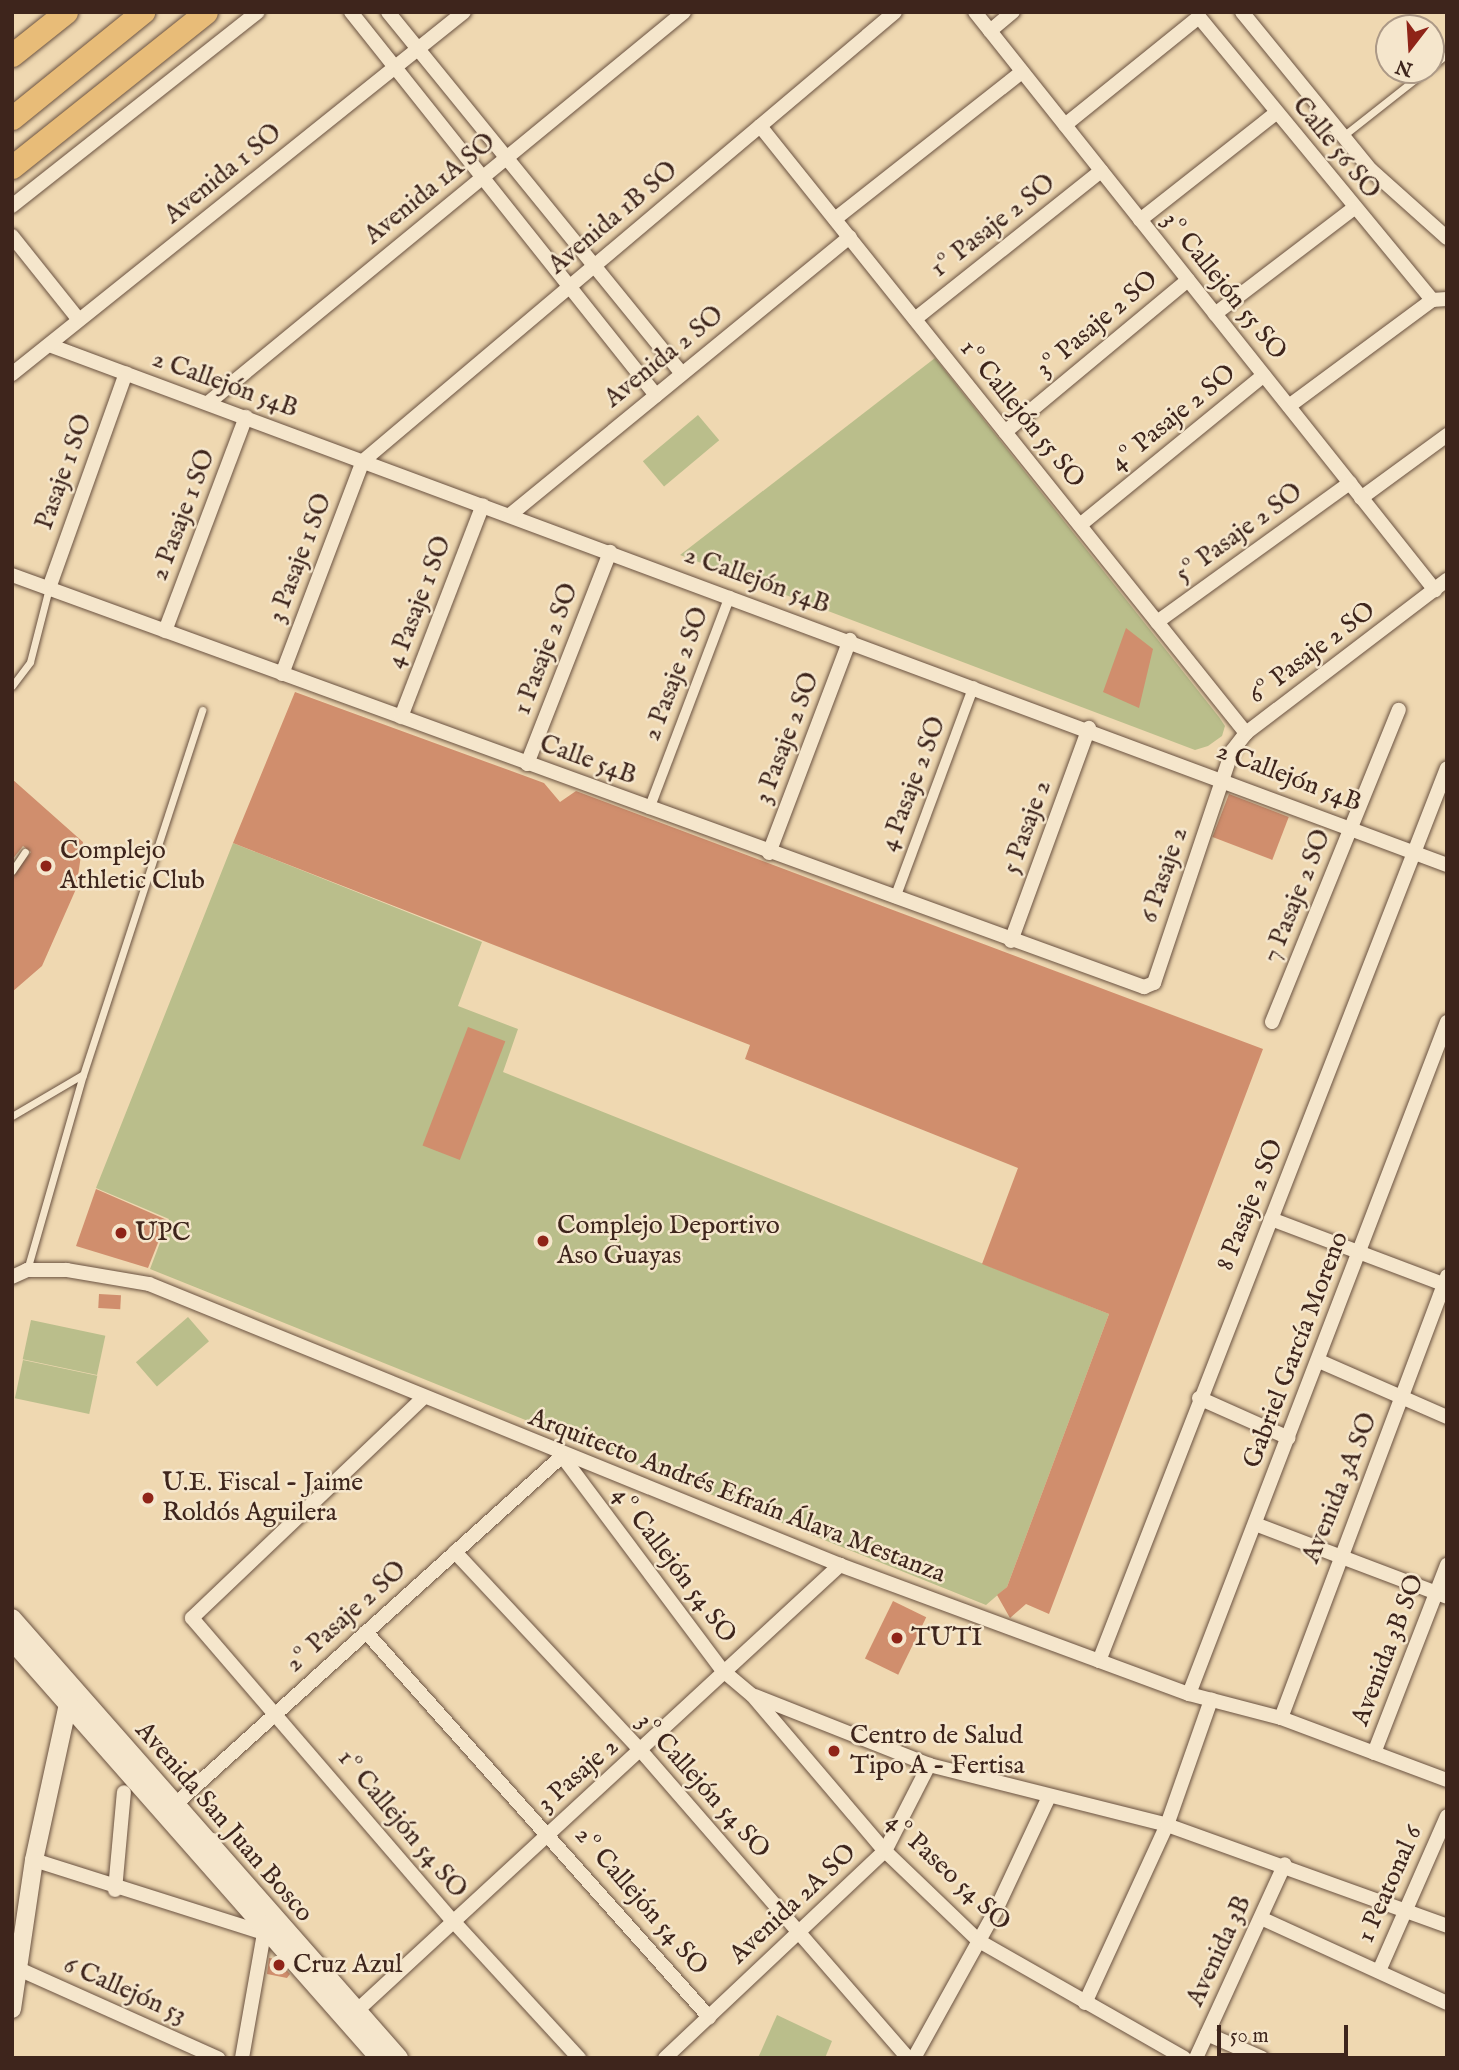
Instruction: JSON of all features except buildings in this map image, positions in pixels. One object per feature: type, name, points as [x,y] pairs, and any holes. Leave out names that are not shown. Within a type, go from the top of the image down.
[{"type":"main road","points":[[12,55],[66,12]]},
{"type":"main road","points":[[12,118],[143,12]]},
{"type":"main road","points":[[12,167],[206,12]]},
{"type":"street","points":[[12,206],[258,12]]},
{"type":"street","points":[[351,12],[656,396]]},
{"type":"street","points":[[388,12],[682,374]]},
{"type":"street","name":"Avenida 1 SO","points":[[12,374],[464,12]]},
{"type":"street","name":"Avenida 1A SO","points":[[208,403],[684,12]]},
{"type":"street","name":"Avenida 1B SO","points":[[363,461],[895,12]]},
{"type":"street","name":"3º Callejón 55 SO","points":[[975,12],[1435,590]]},
{"type":"street","points":[[990,31],[1013,12]]},
{"type":"street","points":[[1242,12],[1371,170],[1447,238]]},
{"type":"street","points":[[1065,125],[1197,15]]},
{"type":"street","name":"Calle 56 SO","points":[[1197,15],[1353,209],[1439,300]]},
{"type":"street","points":[[835,219],[1022,72]]},
{"type":"street","points":[[1140,220],[1276,113]]},
{"type":"street","name":"1º Callejón 55 SO","points":[[761,126],[1246,733]]},
{"type":"street","name":"1º Pasaje 2 SO","points":[[915,319],[1101,171]]},
{"type":"street","points":[[1215,314],[1353,209]]},
{"type":"street","points":[[12,236],[79,320]]},
{"type":"street","name":"Avenida 2 SO","points":[[510,514],[850,237]]},
{"type":"street","name":"3º Pasaje 2 SO","points":[[1005,432],[1188,280]]},
{"type":"street","points":[[1289,406],[1439,300]]},
{"type":"street","name":"2 Callejón 54B","points":[[49,345],[1223,778],[1447,865]]},
{"type":"street","name":"Pasaje 1 SO","points":[[49,588],[126,373]]},
{"type":"street","name":"4º Pasaje 2 SO","points":[[1080,525],[1264,375]]},
{"type":"street","name":"2 Pasaje 1 SO","points":[[165,631],[246,417]]},
{"type":"street","points":[[1362,498],[1447,435]]},
{"type":"street","name":"3 Pasaje 1 SO","points":[[282,674],[363,461]]},
{"type":"street","name":"5º Pasaje 2 SO","points":[[1157,622],[1350,483]]},
{"type":"street","name":"4 Pasaje 1 SO","points":[[401,717],[483,505]]},
{"type":"street","name":"1 Pasaje 2 SO","points":[[527,764],[610,552]]},
{"type":"street","name":"Calle 54B","points":[[12,575],[1011,941],[1149,986]]},
{"type":"street","name":"6º Pasaje 2 SO","points":[[1223,778],[1232,751],[1246,733],[1447,580]]},
{"type":"street","name":"2 Pasaje 2 SO","points":[[649,808],[730,596]]},
{"type":"street","name":"3 Pasaje 2 SO","points":[[769,853],[850,640]]},
{"type":"street","name":"4 Pasaje 2 SO","points":[[895,898],[974,686]]},
{"type":"street","name":"7 Pasaje 2 SO","points":[[1272,1023],[1399,710]]},
{"type":"street","name":"5 Pasaje 2","points":[[1011,941],[1089,729]]},
{"type":"street","name":"8 Pasaje 2 SO","points":[[1099,1661],[1199,1398],[1447,768]]},
{"type":"street","name":"6 Pasaje 2","points":[[1149,986],[1223,778]]},
{"type":"street","name":"Gabriel García Moreno","points":[[1189,1694],[1447,1022]]},
{"type":"street","points":[[1271,1219],[1445,1280]]},
{"type":"street","name":"Arquitecto Andrés Efraín Álava Mestanza","points":[[12,1277],[27,1270],[67,1270],[149,1284],[562,1456],[840,1565],[1189,1694],[1281,1718],[1447,1780]]},
{"type":"street","name":"Avenida 3A SO","points":[[1281,1718],[1339,1554],[1402,1399],[1445,1280]]},
{"type":"street","points":[[1319,1361],[1447,1417]]},
{"type":"street","name":"1º Callejón 54 SO","points":[[423,1398],[192,1618],[452,1920],[579,2058]]},
{"type":"street","points":[[1199,1398],[1289,1438]]},
{"type":"street","name":"2º Pasaje 2 SO","points":[[168,1811],[562,1456]]},
{"type":"street","name":"4º Callejón 54 SO","points":[[562,1456],[722,1670]]},
{"type":"street","points":[[1255,1524],[1441,1595]]},
{"type":"street","name":"3º Callejón 54 SO","points":[[455,1552],[642,1752],[911,2058]]},
{"type":"street","name":"3 Pasaje 2","points":[[352,2016],[452,1920],[642,1752],[722,1670],[840,1565]]},
{"type":"street","name":"Avenida 3B SO","points":[[1374,1753],[1441,1595],[1447,1565]]},
{"type":"street","name":"Avenida San Juan Bosco","points":[[12,1618],[72,1688],[168,1811]]},
{"type":"street","name":"2º Callejón 54 SO","points":[[366,1632],[549,1834],[709,2017]]},
{"type":"street","name":"Avenida San Juan Bosco","points":[[12,1641],[66,1707],[168,1811],[352,2016],[399,2058]]},
{"type":"street","name":"4º Paseo 54 SO","points":[[722,1670],[752,1695],[885,1851],[979,1941],[1184,2058]]},
{"type":"street","points":[[12,2009],[15,1968],[34,1860],[72,1688]]},
{"type":"street","points":[[752,1695],[929,1766],[1048,1799],[1167,1825],[1284,1864],[1447,1926]]},
{"type":"street","points":[[1085,2003],[1167,1825],[1211,1700]]},
{"type":"street","name":"Avenida 2A SO","points":[[665,2058],[885,1851],[929,1766]]},
{"type":"street","points":[[115,1890],[124,1792]]},
{"type":"street","points":[[911,2058],[979,1941],[1048,1799]]},
{"type":"street","name":"1 Peatonal 6","points":[[1379,1971],[1447,1816]]},
{"type":"street","points":[[34,1860],[115,1890],[271,1928],[242,2058]]},
{"type":"street","name":"Avenida 3B","points":[[1196,2058],[1263,1919],[1284,1864]]},
{"type":"street","points":[[1263,1919],[1447,2003]]},
{"type":"street","name":"6 Callejón 53","points":[[15,1968],[218,2058]]},
{"type":"street","name":"Avenida San Juan Bosco","points":[[352,2016],[379,2058]]},
{"type":"street","points":[[1207,2034],[1262,2058]]},
{"type":"lane","points":[[1343,136],[1409,84]]},
{"type":"lane","points":[[12,686],[30,662],[49,588]]},
{"type":"lane","points":[[27,1270],[83,1075],[202,710]]},
{"type":"lane","points":[[12,872],[25,852]]},
{"type":"lane","points":[[12,1116],[83,1075]]},
{"type":"green space","points":[[935,358],[1219,717],[1225,726],[1222,736],[1208,746],[1195,750],[680,555]]},
{"type":"green space","points":[[698,415],[719,440],[664,487],[643,461]]},
{"type":"green space","name":"Complejo Deportivo Aso Guayas","points":[[233,843],[482,942],[458,1006],[518,1029],[503,1072],[1109,1314],[1007,1587],[986,1605],[150,1269],[169,1219],[96,1188]]},
{"type":"green space","points":[[188,1317],[209,1341],[157,1386],[136,1362]]},
{"type":"green space","points":[[31,1320],[105,1336],[97,1375],[23,1359]]},
{"type":"green space","points":[[23,1360],[97,1376],[89,1414],[15,1398]]},
{"type":"green space","points":[[777,2015],[832,2041],[825,2058],[758,2058]]},
{"type":"place","name":"Complejo Athletic Club","points":[[46,866]]},
{"type":"place","name":"UPC","points":[[121,1233]]},
{"type":"place","name":"Complejo Deportivo Aso Guayas","points":[[543,1241]]},
{"type":"place","name":"U.E. Fiscal - Jaime Roldós Aguilera","points":[[148,1498]]},
{"type":"place","name":"TUTI","points":[[897,1638]]},
{"type":"place","name":"Centro de Salud Tipo A - Fertisa","points":[[834,1751]]},
{"type":"place","name":"Cruz Azul","points":[[279,1965]]}]
